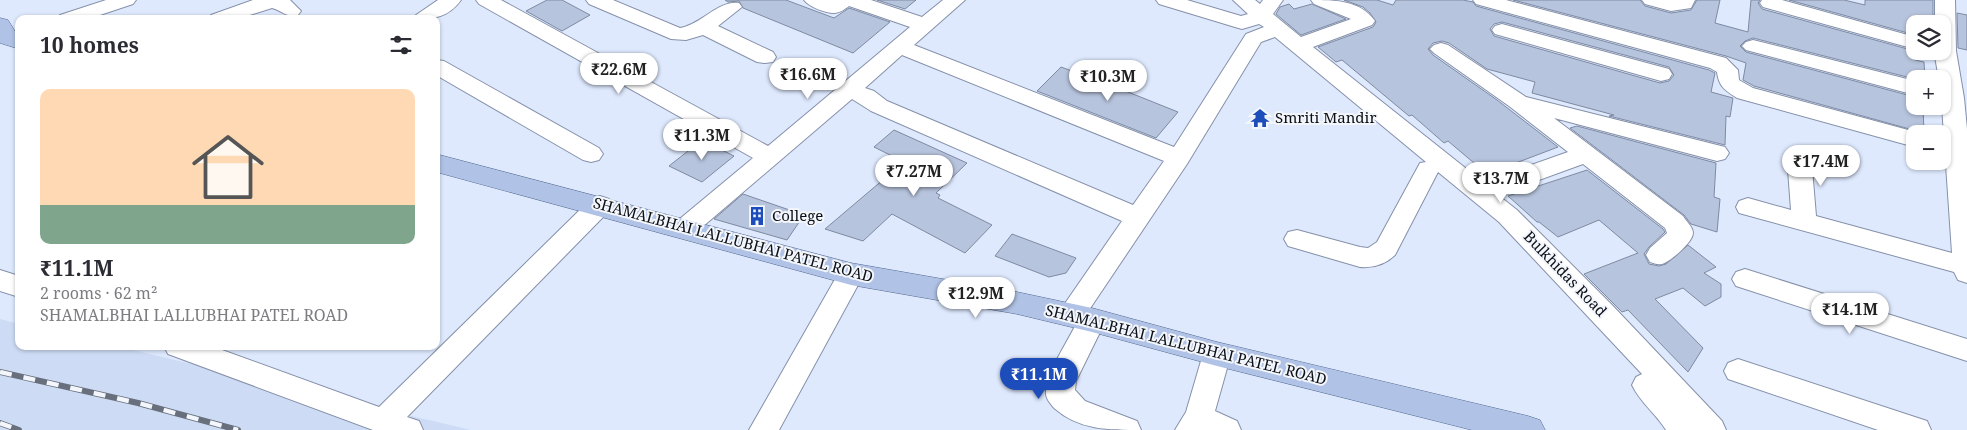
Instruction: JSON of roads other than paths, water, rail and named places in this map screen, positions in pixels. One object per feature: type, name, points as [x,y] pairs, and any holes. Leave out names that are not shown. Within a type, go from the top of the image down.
[{"type":"main road","name":"SHAMALBHAI LALLUBHAI PATEL ROAD","points":[[440,164],[515,185],[600,205],[852,274],[1017,303],[1082,318],[1483,425],[1528,430]]},
{"type":"street","points":[[79,15],[126,0]]},
{"type":"street","points":[[429,15],[451,0]]},
{"type":"street","points":[[486,0],[770,157]]},
{"type":"street","points":[[596,0],[678,35],[687,35],[703,27],[732,7]]},
{"type":"street","points":[[814,0],[834,7],[844,0]]},
{"type":"street","points":[[852,0],[924,26]]},
{"type":"street","points":[[685,228],[954,0]]},
{"type":"street","points":[[1166,0],[1242,23],[1261,16]]},
{"type":"street","name":"Bulkhidas Road","points":[[1224,0],[1261,16],[1408,143],[1508,216],[1602,312],[1711,430]]},
{"type":"street","points":[[1298,46],[1365,21],[1361,16],[1351,11],[1321,0]]},
{"type":"street","points":[[1483,0],[1718,62],[1727,70],[1729,83],[1745,93],[1906,137]]},
{"type":"street","points":[[1652,0],[1679,5],[1684,4],[1685,0]]},
{"type":"street","points":[[1945,0],[1946,15]]},
{"type":"street","points":[[229,15],[275,1],[291,11]]},
{"type":"street","points":[[1770,3],[1906,41]]},
{"type":"street","points":[[1512,8],[1499,36],[1661,74]]},
{"type":"street","points":[[1261,16],[1408,143],[1428,169],[1467,187],[1479,210],[1595,328],[1667,407],[1683,430]]},
{"type":"street","points":[[1126,430],[1075,410],[1060,394],[1062,381],[1082,318],[1138,217],[1180,158],[1253,38],[1261,16]]},
{"type":"street","points":[[703,27],[765,57]]},
{"type":"street","points":[[1753,46],[1906,86]]},
{"type":"street","points":[[900,47],[1180,158]]},
{"type":"street","points":[[1441,49],[1517,101],[1674,222],[1680,231],[1680,236],[1659,255]]},
{"type":"street","points":[[440,68],[590,154]]},
{"type":"street","points":[[849,90],[866,96],[879,106],[1138,217]]},
{"type":"street","points":[[1517,101],[1718,152]]},
{"type":"street","points":[[1951,154],[1966,238],[1967,273]]},
{"type":"street","points":[[1467,187],[1585,155]]},
{"type":"street","points":[[1799,156],[1804,222]]},
{"type":"street","points":[[1297,239],[1360,257],[1368,258],[1379,255],[1386,248],[1428,169]]},
{"type":"street","points":[[189,350],[396,426],[600,205]]},
{"type":"street","points":[[1748,207],[1966,266]]},
{"type":"street","points":[[764,430],[852,274]]},
{"type":"street","points":[[1745,279],[1967,350]]},
{"type":"street","points":[[0,280],[15,286]]},
{"type":"street","points":[[1217,354],[1194,424],[1226,430]]},
{"type":"street","points":[[1738,371],[1916,430]]},
{"type":"railway","points":[[0,372],[138,403],[238,430]]},
{"type":"railway","points":[[0,423],[19,430]]},
{"type":"place","name":"Smriti Mandir","points":[[1260,118]]},
{"type":"place","name":"College","points":[[757,216]]}]
